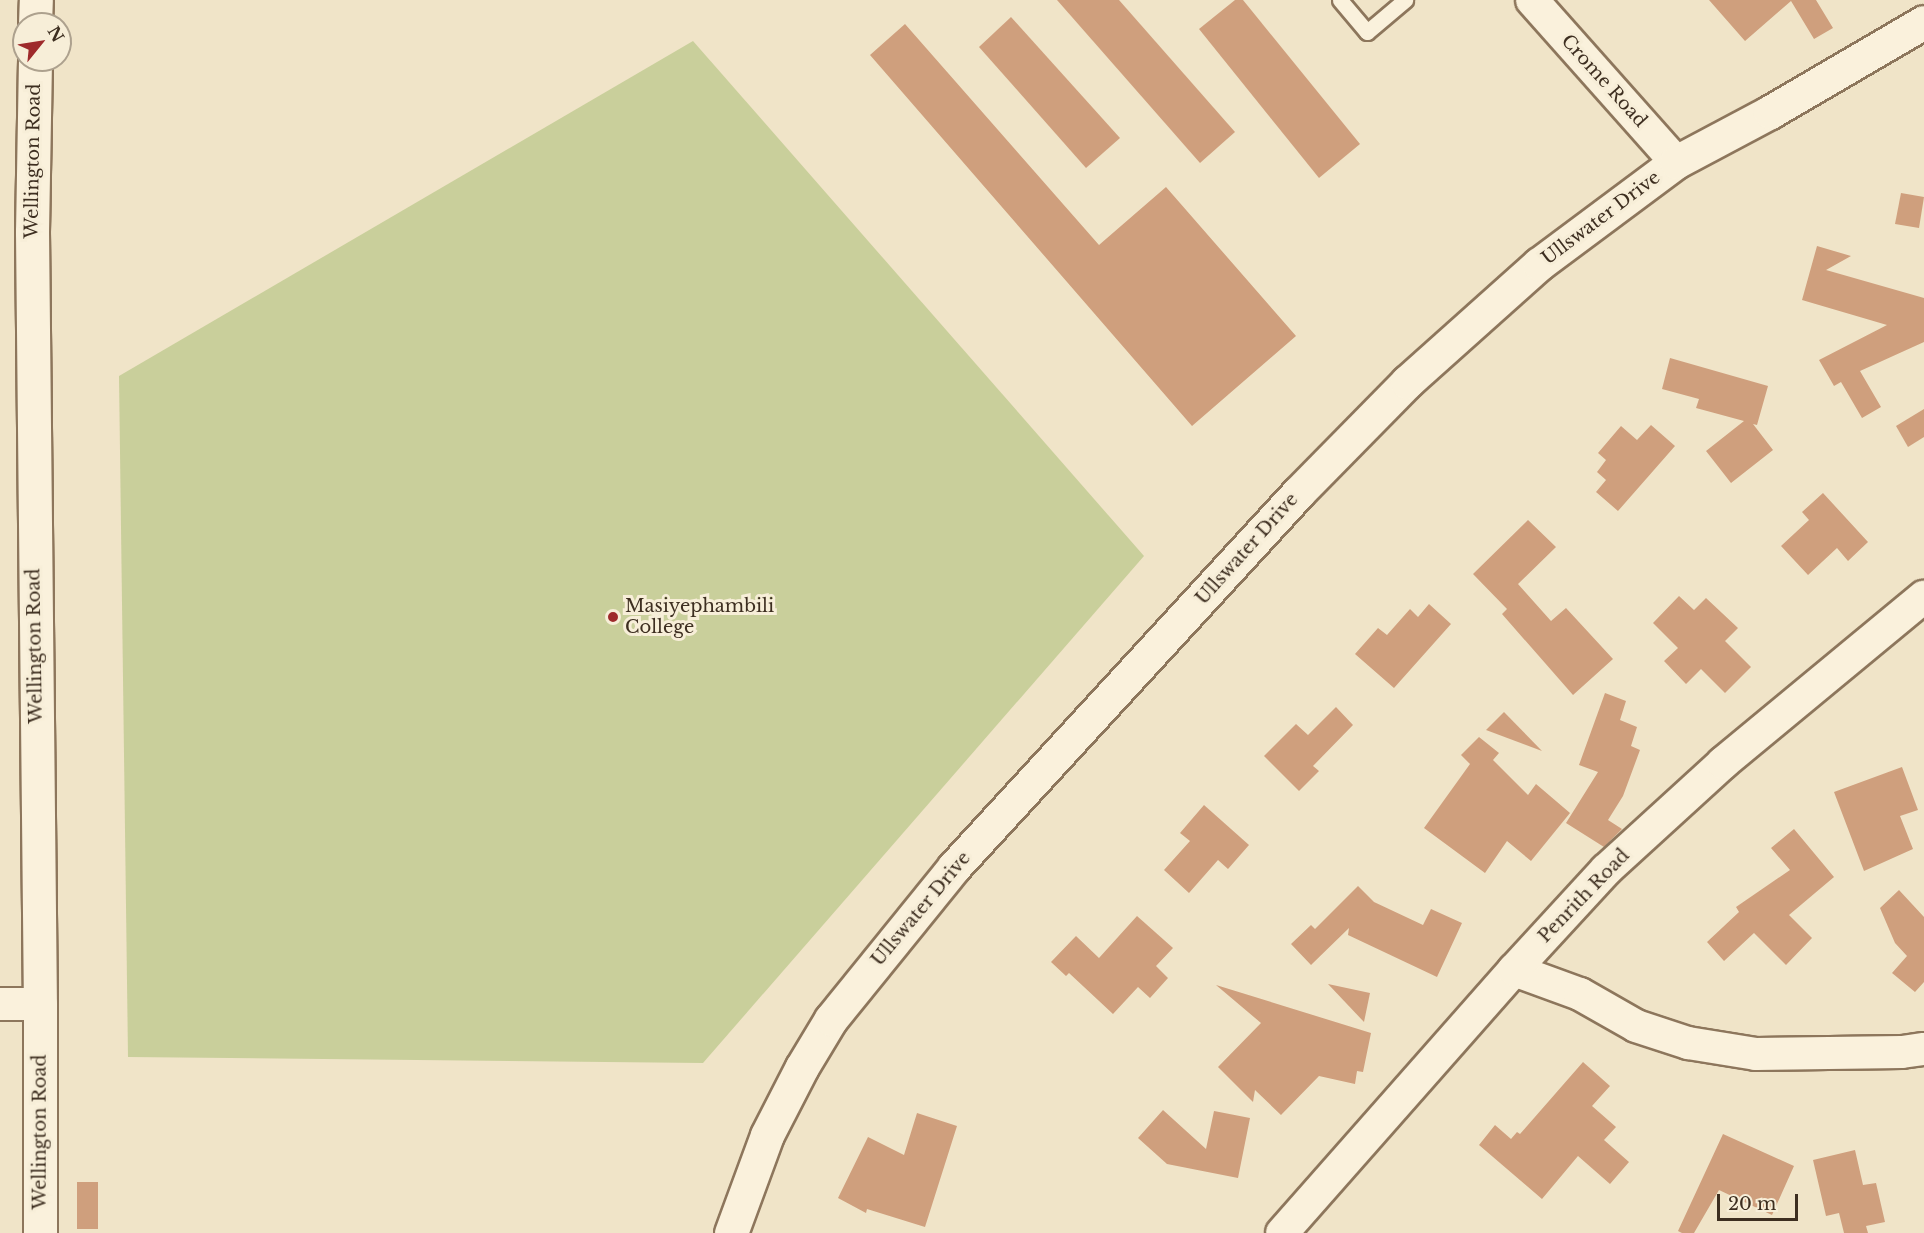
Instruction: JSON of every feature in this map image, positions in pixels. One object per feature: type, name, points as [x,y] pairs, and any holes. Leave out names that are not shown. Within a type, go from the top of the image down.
[{"type":"street","name":"Crome Road","points":[[1532,0],[1676,162]]},
{"type":"street","name":"Ullswater Drive","points":[[731,1233],[767,1135],[825,1028],[954,867],[1298,493],[1407,382],[1539,264],[1676,162],[1770,112],[1924,22]]},
{"type":"street","name":"Wellington Road","points":[[35,72],[32,244],[40,1004],[40,1233]]},
{"type":"street","name":"Penrith Road","points":[[1282,1233],[1514,970],[1606,870],[1723,763],[1924,597]]},
{"type":"street","points":[[1514,970],[1580,994],[1636,1026],[1688,1043],[1756,1054],[1902,1052],[1924,1049]]},
{"type":"street","points":[[0,1004],[40,1004]]},
{"type":"lane","points":[[1340,0],[1367,32],[1405,0]]},
{"type":"green space","points":[[693,41],[1144,556],[703,1063],[128,1057],[119,376]]},
{"type":"building","points":[[1057,0],[1119,0],[1235,132],[1200,163]]},
{"type":"building","points":[[1235,0],[1243,0],[1360,144],[1319,178],[1199,29]]},
{"type":"building","points":[[1709,0],[1816,0],[1833,28],[1814,39],[1791,1],[1745,41]]},
{"type":"building","points":[[1011,17],[1120,138],[1086,168],[979,47]]},
{"type":"building","points":[[905,24],[1099,245],[1166,187],[1296,336],[1192,426],[870,55]]},
{"type":"building","points":[[1901,193],[1924,197],[1919,228],[1895,224]]},
{"type":"building","points":[[1817,246],[1851,256],[1826,270],[1924,298],[1924,342],[1860,371],[1881,407],[1862,418],[1841,382],[1834,386],[1819,360],[1887,325],[1802,300]]},
{"type":"building","points":[[1670,358],[1768,386],[1757,425],[1753,424],[1773,450],[1731,483],[1706,451],[1744,421],[1696,408],[1699,399],[1662,389]]},
{"type":"building","points":[[1924,409],[1924,437],[1908,447],[1896,426]]},
{"type":"building","points":[[1651,425],[1675,446],[1618,511],[1596,492],[1606,480],[1597,472],[1606,460],[1598,453],[1621,426],[1637,440]]},
{"type":"building","points":[[1823,493],[1868,542],[1848,561],[1837,548],[1808,575],[1781,546],[1809,520],[1802,512]]},
{"type":"building","points":[[1528,520],[1556,547],[1518,584],[1551,621],[1566,608],[1613,659],[1573,695],[1502,614],[1507,609],[1473,574]]},
{"type":"building","points":[[1679,596],[1694,610],[1706,598],[1738,628],[1725,641],[1751,667],[1725,693],[1701,669],[1686,684],[1664,661],[1678,648],[1653,623]]},
{"type":"building","points":[[1429,604],[1451,624],[1394,688],[1355,654],[1378,628],[1387,635],[1410,609],[1418,617]]},
{"type":"building","points":[[1605,693],[1626,701],[1620,720],[1637,727],[1631,746],[1640,750],[1623,796],[1608,820],[1622,829],[1604,847],[1566,823],[1598,772],[1579,765]]},
{"type":"building","points":[[1336,707],[1353,725],[1313,766],[1319,771],[1299,791],[1264,756],[1296,724],[1308,735]]},
{"type":"building","points":[[1504,712],[1542,751],[1486,730]]},
{"type":"building","points":[[1479,737],[1499,753],[1493,760],[1528,795],[1536,784],[1570,813],[1531,861],[1507,841],[1485,873],[1424,828],[1470,764],[1461,755]]},
{"type":"building","points":[[1902,767],[1918,810],[1900,816],[1913,849],[1864,871],[1834,792]]},
{"type":"building","points":[[1204,805],[1249,845],[1228,869],[1218,860],[1189,893],[1164,870],[1190,841],[1180,833]]},
{"type":"building","points":[[1794,829],[1834,877],[1789,915],[1812,938],[1786,965],[1754,933],[1724,961],[1707,942],[1739,912],[1736,907],[1790,870],[1771,848]]},
{"type":"building","points":[[1358,886],[1374,902],[1423,925],[1431,909],[1462,923],[1437,977],[1348,935],[1349,928],[1311,965],[1291,944],[1311,925],[1315,929]]},
{"type":"building","points":[[1899,890],[1924,917],[1924,982],[1915,992],[1892,973],[1907,956],[1895,943],[1880,908]]},
{"type":"building","points":[[1137,916],[1173,948],[1156,966],[1168,978],[1150,998],[1138,987],[1113,1014],[1069,973],[1066,976],[1051,962],[1076,936],[1099,958]]},
{"type":"building","points":[[1328,984],[1370,993],[1364,1022]]},
{"type":"building","points":[[1216,985],[1371,1033],[1363,1072],[1357,1071],[1355,1084],[1319,1076],[1281,1115],[1255,1090],[1253,1102],[1218,1067],[1261,1023]]},
{"type":"building","points":[[1583,1062],[1610,1086],[1592,1106],[1616,1127],[1604,1140],[1629,1162],[1610,1184],[1578,1156],[1542,1199],[1479,1145],[1495,1125],[1511,1139],[1517,1132],[1520,1134]]},
{"type":"building","points":[[1163,1110],[1206,1149],[1214,1111],[1250,1118],[1238,1178],[1167,1164],[1138,1138]]},
{"type":"building","points":[[917,1113],[957,1126],[925,1227],[867,1209],[866,1213],[838,1198],[868,1137],[904,1155]]},
{"type":"building","points":[[1723,1134],[1794,1166],[1772,1215],[1719,1190],[1694,1233],[1682,1233],[1678,1231]]},
{"type":"building","points":[[1855,1150],[1863,1185],[1876,1183],[1885,1222],[1866,1226],[1868,1233],[1844,1233],[1839,1213],[1826,1216],[1813,1160]]},
{"type":"building","points":[[77,1182],[98,1182],[98,1229],[77,1229]]},
{"type":"place","name":"Masiyephambili College","points":[[613,617]]}]
